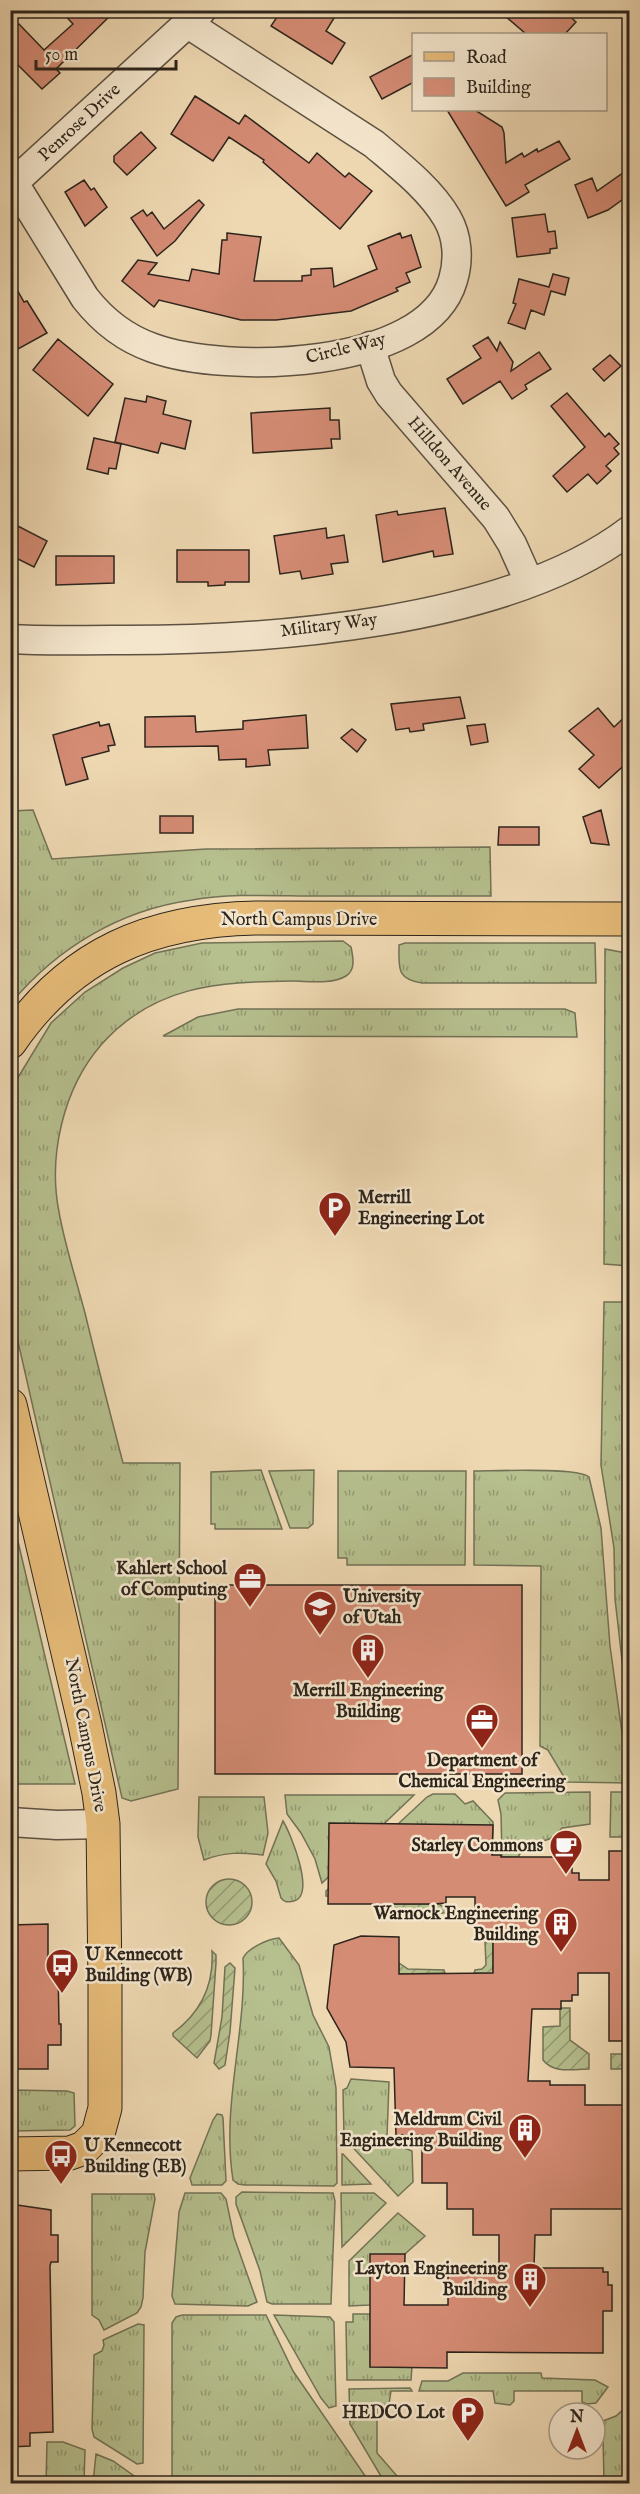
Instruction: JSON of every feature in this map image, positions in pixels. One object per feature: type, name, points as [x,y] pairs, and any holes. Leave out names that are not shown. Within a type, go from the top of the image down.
[{"type":"main road","name":"North Campus Drive","points":[[10,1042],[48,995],[72,974],[127,942],[157,931],[190,923],[257,918],[630,919]]},
{"type":"main road","name":"North Campus Drive","points":[[10,1405],[85,1725],[103,1824],[105,2108],[103,2122],[78,2148],[10,2154]]},
{"type":"street","name":"Penrose Drive","points":[[12,185],[195,17]]},
{"type":"street","name":"Circle Way","points":[[12,185],[85,298],[112,327],[131,339],[153,348],[178,356],[233,363],[295,361],[370,346],[422,323],[445,298],[452,284],[457,261],[454,236],[448,220],[424,189],[374,144],[195,17]]},
{"type":"street","name":"Hilldon Avenue","points":[[370,346],[381,381],[389,394],[496,518],[512,544],[529,582]]},
{"type":"street","name":"Military Way","points":[[10,639],[162,640],[293,631],[411,615],[477,601],[529,582],[581,560],[630,530]]},
{"type":"street","points":[[10,1822],[57,1825],[103,1824]]},
{"type":"green space","points":[[33,810],[52,859],[206,849],[490,847],[491,896],[239,896],[165,905],[115,922],[70,949],[29,983],[11,1003],[11,811]]},
{"type":"green space","points":[[343,941],[351,947],[353,963],[349,973],[340,979],[327,982],[292,981],[213,986],[165,999],[143,1010],[121,1025],[101,1045],[88,1063],[68,1102],[62,1124],[57,1146],[56,1168],[59,1212],[123,1463],[180,1463],[178,1789],[131,1801],[122,1798],[11,1311],[11,1089],[51,1023],[85,992],[123,968],[155,953],[202,943]]},
{"type":"green space","points":[[405,943],[595,943],[596,983],[422,983],[407,979],[401,971],[399,945]]},
{"type":"green space","points":[[605,949],[626,953],[629,957],[629,1266],[604,1264]]},
{"type":"green space","points":[[238,1009],[565,1009],[575,1013],[577,1037],[163,1036],[198,1017]]},
{"type":"green space","points":[[604,1302],[629,1302],[629,1721],[615,1599],[614,1548],[601,1465]]},
{"type":"green space","points":[[261,1470],[282,1529],[215,1529],[215,1524],[211,1524],[211,1472]]},
{"type":"green space","points":[[314,1470],[313,1524],[308,1528],[290,1528],[269,1471]]},
{"type":"green space","points":[[338,1471],[466,1471],[465,1565],[347,1565],[347,1558],[338,1558]]},
{"type":"green space","points":[[474,1471],[553,1471],[582,1474],[589,1477],[601,1528],[610,1646],[629,1783],[567,1782],[548,1750],[540,1746],[541,1566],[474,1565]]},
{"type":"green space","points":[[10,1511],[16,1533],[75,1784],[11,1784]]},
{"type":"green space","points":[[590,1792],[590,1824],[562,1828],[554,1837],[523,1849],[518,1857],[502,1857],[501,1814],[498,1800],[505,1793]]},
{"type":"green space","points":[[611,1792],[629,1792],[629,1837],[610,1837]]},
{"type":"green space","points":[[433,1794],[455,1794],[465,1804],[473,1801],[493,1822],[492,1868],[341,1897],[326,1896],[326,1891],[427,1797]]},
{"type":"green space","points":[[285,1795],[414,1795],[322,1883],[315,1859],[301,1833],[287,1814]]},
{"type":"green space","points":[[199,1797],[264,1797],[268,1833],[263,1855],[233,1853],[204,1860],[198,1837]]},
{"type":"green space","points":[[283,1821],[300,1864],[303,1888],[300,1897],[288,1902],[281,1898],[276,1881],[266,1864]]},
{"type":"green space","points":[[229,1879],[238,1880],[246,1885],[251,1893],[251,1911],[246,1919],[238,1924],[229,1925],[220,1924],[212,1919],[207,1911],[206,1902],[207,1893],[212,1885],[220,1880]]},
{"type":"green space","points":[[382,1904],[439,1904],[453,1913],[388,1913]]},
{"type":"green space","points":[[279,1938],[299,1965],[313,2015],[329,2047],[336,2088],[337,2183],[334,2186],[245,2185],[233,2180],[230,2124],[241,2013],[243,1958],[259,1945]]},
{"type":"green space","points":[[485,1942],[493,1942],[493,1973],[474,1973],[475,1970],[482,1969],[486,1965]]},
{"type":"green space","points":[[212,1951],[216,1955],[216,1963],[211,2035],[210,2041],[197,2058],[173,2036],[173,2033],[191,2017],[208,1987]]},
{"type":"green space","points":[[230,1963],[235,1968],[230,2032],[225,2065],[219,2069],[214,2063],[222,2017],[225,1967]]},
{"type":"green space","points":[[399,1963],[408,1969],[444,1970],[445,1973],[399,1974]]},
{"type":"green space","points":[[560,2008],[570,2008],[570,2040],[589,2054],[589,2069],[558,2069],[543,2060],[543,2027],[560,2026]]},
{"type":"green space","points":[[611,2054],[629,2054],[629,2069],[611,2069]]},
{"type":"green space","points":[[351,2079],[389,2082],[387,2137],[397,2145],[412,2151],[413,2182],[398,2196],[344,2138],[343,2090],[347,2088]]},
{"type":"green space","points":[[11,2090],[74,2093],[75,2126],[70,2130],[11,2131]]},
{"type":"green space","points":[[217,2114],[222,2115],[223,2118],[226,2181],[222,2185],[192,2185],[190,2178]]},
{"type":"green space","points":[[343,2154],[371,2184],[342,2185]]},
{"type":"green space","points":[[242,2192],[333,2193],[335,2201],[331,2304],[272,2304],[267,2302],[260,2271],[236,2204],[236,2197]]},
{"type":"green space","points":[[185,2193],[221,2193],[226,2199],[234,2237],[257,2302],[248,2306],[175,2304],[172,2296],[179,2212]]},
{"type":"green space","points":[[341,2193],[374,2193],[386,2203],[342,2247]]},
{"type":"green space","points":[[92,2194],[154,2194],[155,2199],[145,2252],[141,2307],[137,2313],[104,2330],[99,2320],[92,2315]]},
{"type":"green space","points":[[398,2213],[425,2236],[405,2254],[370,2305],[349,2306],[349,2261]]},
{"type":"green space","points":[[353,2314],[370,2314],[370,2367],[412,2366],[411,2380],[347,2380],[346,2322],[353,2322]]},
{"type":"green space","points":[[182,2315],[266,2315],[293,2371],[370,2483],[172,2483],[172,2323],[176,2317]]},
{"type":"green space","points":[[274,2315],[330,2317],[334,2322],[336,2406],[329,2408],[321,2398]]},
{"type":"green space","points":[[138,2324],[144,2325],[143,2463],[137,2464],[94,2437],[92,2429],[94,2355],[102,2351],[103,2340]]},
{"type":"green space","points":[[463,2373],[541,2373],[542,2378],[595,2380],[608,2387],[598,2401],[582,2401],[582,2391],[514,2391],[514,2401],[510,2405],[495,2403],[493,2391],[419,2391],[422,2381],[448,2381]]},
{"type":"green space","points":[[410,2388],[412,2391],[391,2391],[389,2404],[377,2405],[377,2453],[403,2483],[385,2483],[350,2424],[349,2389]]},
{"type":"green space","points":[[626,2407],[630,2412],[628,2483],[604,2483],[604,2461],[607,2461],[607,2419],[616,2416]]},
{"type":"green space","points":[[47,2442],[63,2442],[85,2450],[84,2483],[46,2483]]},
{"type":"green space","points":[[96,2454],[113,2461],[144,2483],[93,2483]]},
{"type":"building","points":[[60,10],[116,10],[56,69],[60,73],[42,89],[10,57],[10,32],[19,24],[44,50],[73,24]]},
{"type":"building","points":[[292,10],[339,10],[326,31],[345,43],[332,64],[271,26],[281,11],[288,16]]},
{"type":"building","points":[[498,10],[563,10],[576,22],[566,33],[525,33]]},
{"type":"building","points":[[412,55],[412,83],[382,99],[370,77]]},
{"type":"building","points":[[195,96],[239,124],[245,115],[309,163],[317,153],[345,177],[349,173],[372,191],[340,229],[263,162],[264,160],[229,137],[213,161],[171,134]]},
{"type":"building","points":[[448,111],[477,111],[502,127],[506,163],[522,153],[524,157],[537,149],[538,152],[559,141],[570,159],[525,185],[529,192],[506,206]]},
{"type":"building","points":[[141,132],[156,148],[127,175],[114,162],[114,156]]},
{"type":"building","points":[[630,168],[630,194],[608,210],[588,218],[575,185],[592,178],[597,191]]},
{"type":"building","points":[[84,180],[91,190],[94,188],[107,207],[85,226],[65,192]]},
{"type":"building","points":[[199,200],[204,205],[175,241],[157,256],[131,218],[143,210],[147,216],[152,212],[164,229]]},
{"type":"building","points":[[545,214],[548,232],[555,231],[557,248],[550,249],[550,253],[517,257],[512,218]]},
{"type":"building","points":[[227,233],[261,237],[254,281],[302,281],[302,276],[311,275],[311,269],[332,268],[334,287],[377,269],[368,246],[400,233],[402,238],[411,235],[421,267],[406,273],[410,282],[396,288],[398,291],[351,311],[276,320],[241,320],[159,300],[154,307],[122,281],[138,260],[157,263],[148,274],[189,281],[192,269],[219,274],[222,240],[227,240]]},
{"type":"building","points":[[553,274],[569,278],[565,295],[551,291],[544,315],[531,310],[525,329],[508,323],[516,304],[513,303],[519,279],[549,287]]},
{"type":"building","points":[[10,277],[24,302],[27,301],[47,333],[18,349],[10,334]]},
{"type":"building","points":[[488,337],[497,351],[500,342],[513,362],[511,371],[539,352],[551,369],[525,385],[527,389],[512,399],[500,381],[463,404],[447,379],[481,358],[473,346]]},
{"type":"building","points":[[58,339],[113,384],[88,416],[33,370]]},
{"type":"building","points":[[610,355],[621,366],[604,381],[593,369]]},
{"type":"building","points":[[567,393],[605,437],[609,433],[619,444],[614,448],[619,454],[606,466],[611,471],[597,484],[588,474],[567,492],[553,476],[585,447],[551,406]]},
{"type":"building","points":[[147,396],[166,401],[163,414],[191,421],[185,449],[161,443],[158,453],[115,442],[125,398],[146,402]]},
{"type":"building","points":[[330,408],[330,420],[339,420],[340,439],[331,439],[332,448],[253,453],[251,413]]},
{"type":"building","points":[[94,438],[121,444],[116,469],[109,468],[108,474],[87,469]]},
{"type":"building","points":[[445,508],[453,554],[434,557],[433,551],[383,562],[376,515],[397,511],[398,515]]},
{"type":"building","points":[[10,522],[47,541],[34,567],[10,555]]},
{"type":"building","points":[[326,528],[327,538],[344,535],[348,562],[331,564],[333,574],[302,579],[300,571],[280,574],[274,536]]},
{"type":"building","points":[[177,550],[249,550],[249,582],[225,582],[225,585],[208,586],[208,582],[177,582]]},
{"type":"building","points":[[56,556],[114,556],[114,583],[56,585]]},
{"type":"building","points":[[460,697],[465,718],[423,724],[424,730],[410,732],[409,728],[396,730],[391,704]]},
{"type":"building","points":[[598,708],[614,727],[630,712],[630,760],[599,788],[579,769],[594,755],[569,731]]},
{"type":"building","points":[[306,715],[308,748],[268,750],[270,765],[246,767],[246,759],[219,760],[218,746],[145,747],[145,717],[195,716],[196,732],[243,729],[243,721]]},
{"type":"building","points":[[99,722],[100,726],[109,724],[115,745],[108,746],[109,751],[82,758],[88,779],[66,785],[53,735]]},
{"type":"building","points":[[485,724],[488,742],[471,745],[467,726]]},
{"type":"building","points":[[352,729],[366,740],[357,752],[341,738]]},
{"type":"building","points":[[601,810],[609,845],[591,843],[583,817]]},
{"type":"building","points":[[160,816],[193,816],[193,833],[160,833]]},
{"type":"building","points":[[499,827],[539,827],[539,845],[498,845]]},
{"type":"building","name":"Merrill Engineering Building","points":[[215,1585],[522,1585],[522,1774],[215,1774]]},
{"type":"building","points":[[329,1823],[493,1825],[492,1855],[561,1857],[561,1868],[572,1868],[572,1873],[579,1873],[579,1880],[609,1880],[609,1851],[630,1851],[630,2041],[609,2041],[609,1973],[578,1973],[578,1995],[572,1995],[572,2001],[561,2001],[561,2009],[532,2009],[528,2081],[550,2081],[550,2085],[585,2085],[585,2105],[628,2105],[628,2209],[551,2209],[551,2235],[535,2235],[534,2268],[603,2268],[603,2272],[608,2272],[608,2285],[612,2285],[612,2311],[603,2311],[603,2353],[447,2352],[447,2368],[370,2367],[370,2254],[405,2254],[404,2305],[448,2305],[448,2268],[499,2268],[499,2235],[473,2235],[473,2209],[447,2209],[447,2183],[422,2183],[422,2135],[396,2135],[394,2068],[350,2067],[346,2042],[327,2008],[334,1945],[361,1936],[399,1937],[399,1974],[493,1973],[493,1939],[475,1939],[475,1897],[446,1897],[446,1903],[434,1904],[328,1904]]},
{"type":"building","points":[[48,1924],[48,1969],[58,1969],[61,2045],[48,2045],[48,2069],[10,2069],[10,1925]]},
{"type":"building","points":[[10,2204],[51,2210],[51,2235],[58,2235],[58,2262],[51,2262],[50,2266],[53,2432],[30,2433],[30,2446],[10,2447]]},
{"type":"place","name":"Merrill Engineering Lot","points":[[335,1237]]},
{"type":"place","name":"Kahlert School of Computing","points":[[250,1608]]},
{"type":"place","name":"University of Utah","points":[[320,1636]]},
{"type":"place","name":"Merrill Engineering Building","points":[[368,1679]]},
{"type":"place","name":"Department of Chemical Engineering","points":[[482,1749]]},
{"type":"place","name":"Starley Commons","points":[[566,1875]]},
{"type":"place","name":"Warnock Engineering Building","points":[[561,1953]]},
{"type":"place","name":"U Kennecott Building (WB)","points":[[62,1994]]},
{"type":"place","name":"Meldrum Civil Engineering Building","points":[[525,2159]]},
{"type":"place","name":"U Kennecott Building (EB)","points":[[61,2185]]},
{"type":"place","name":"Layton Engineering Building","points":[[530,2308]]},
{"type":"place","name":"HEDCO Lot","points":[[468,2442]]}]
